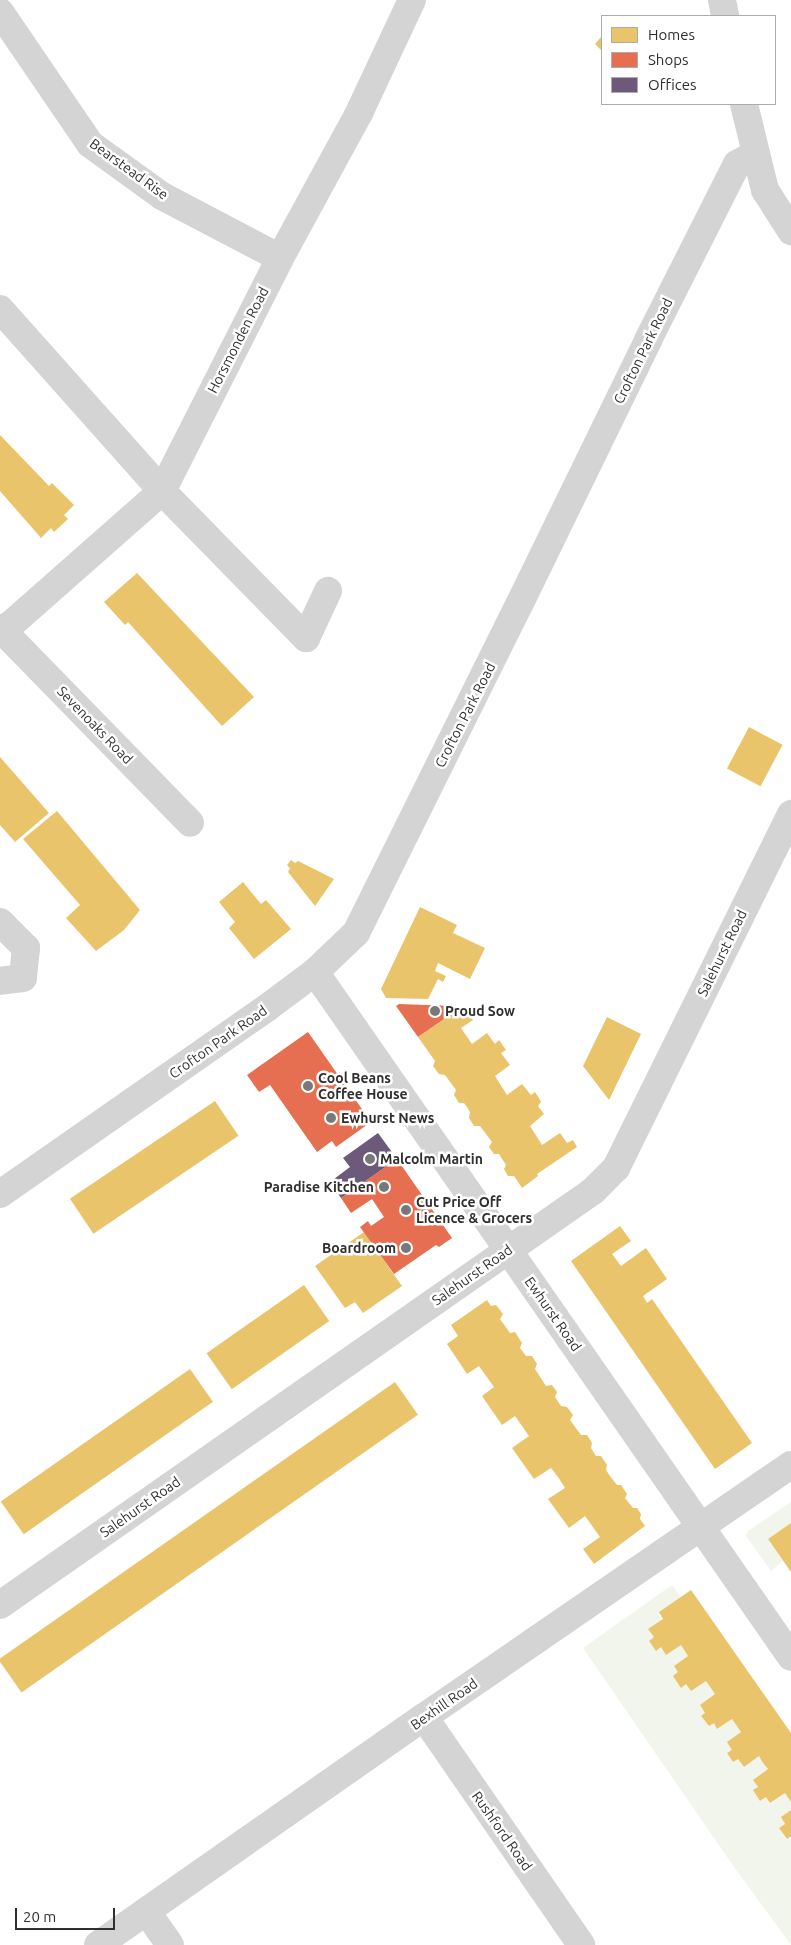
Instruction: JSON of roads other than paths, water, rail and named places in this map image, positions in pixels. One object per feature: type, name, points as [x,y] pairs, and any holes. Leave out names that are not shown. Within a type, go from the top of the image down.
[{"type":"street","name":"Horsmonden Road","points":[[1,631],[162,491],[280,258],[359,113],[412,0]]},
{"type":"street","points":[[722,0],[725,15]]},
{"type":"street","name":"Bearstead Rise","points":[[0,12],[90,144],[162,196],[280,258]]},
{"type":"street","points":[[744,105],[754,154],[765,190],[791,231]]},
{"type":"street","name":"Crofton Park Road","points":[[0,1194],[315,972],[356,933],[520,605],[648,340],[737,164],[754,154]]},
{"type":"street","points":[[0,309],[162,491],[306,638],[328,591]]},
{"type":"street","name":"Sevenoaks Road","points":[[1,631],[190,823]]},
{"type":"street","name":"Salehurst Road","points":[[0,1604],[593,1191],[616,1168],[791,814]]},
{"type":"street","points":[[0,922],[26,948],[23,978],[0,981]]},
{"type":"street","name":"Ewhurst Road","points":[[315,972],[791,1657]]},
{"type":"street","name":"Bexhill Road","points":[[98,1945],[424,1717],[791,1465]]},
{"type":"street","name":"Rushford Road","points":[[424,1717],[581,1945]]},
{"type":"street","points":[[147,1912],[170,1945]]},
{"type":"place","name":"Proud Sow","points":[[435,1011]]},
{"type":"place","name":"Cool Beans Coffee House","points":[[308,1086]]},
{"type":"place","name":"Ewhurst News","points":[[331,1118]]},
{"type":"place","name":"Malcolm Martin","points":[[370,1159]]},
{"type":"place","name":"Paradise Kitchen","points":[[384,1187]]},
{"type":"place","name":"Cut Price Off Licence & Grocers","points":[[406,1210]]},
{"type":"place","name":"Boardroom","points":[[406,1248]]}]
